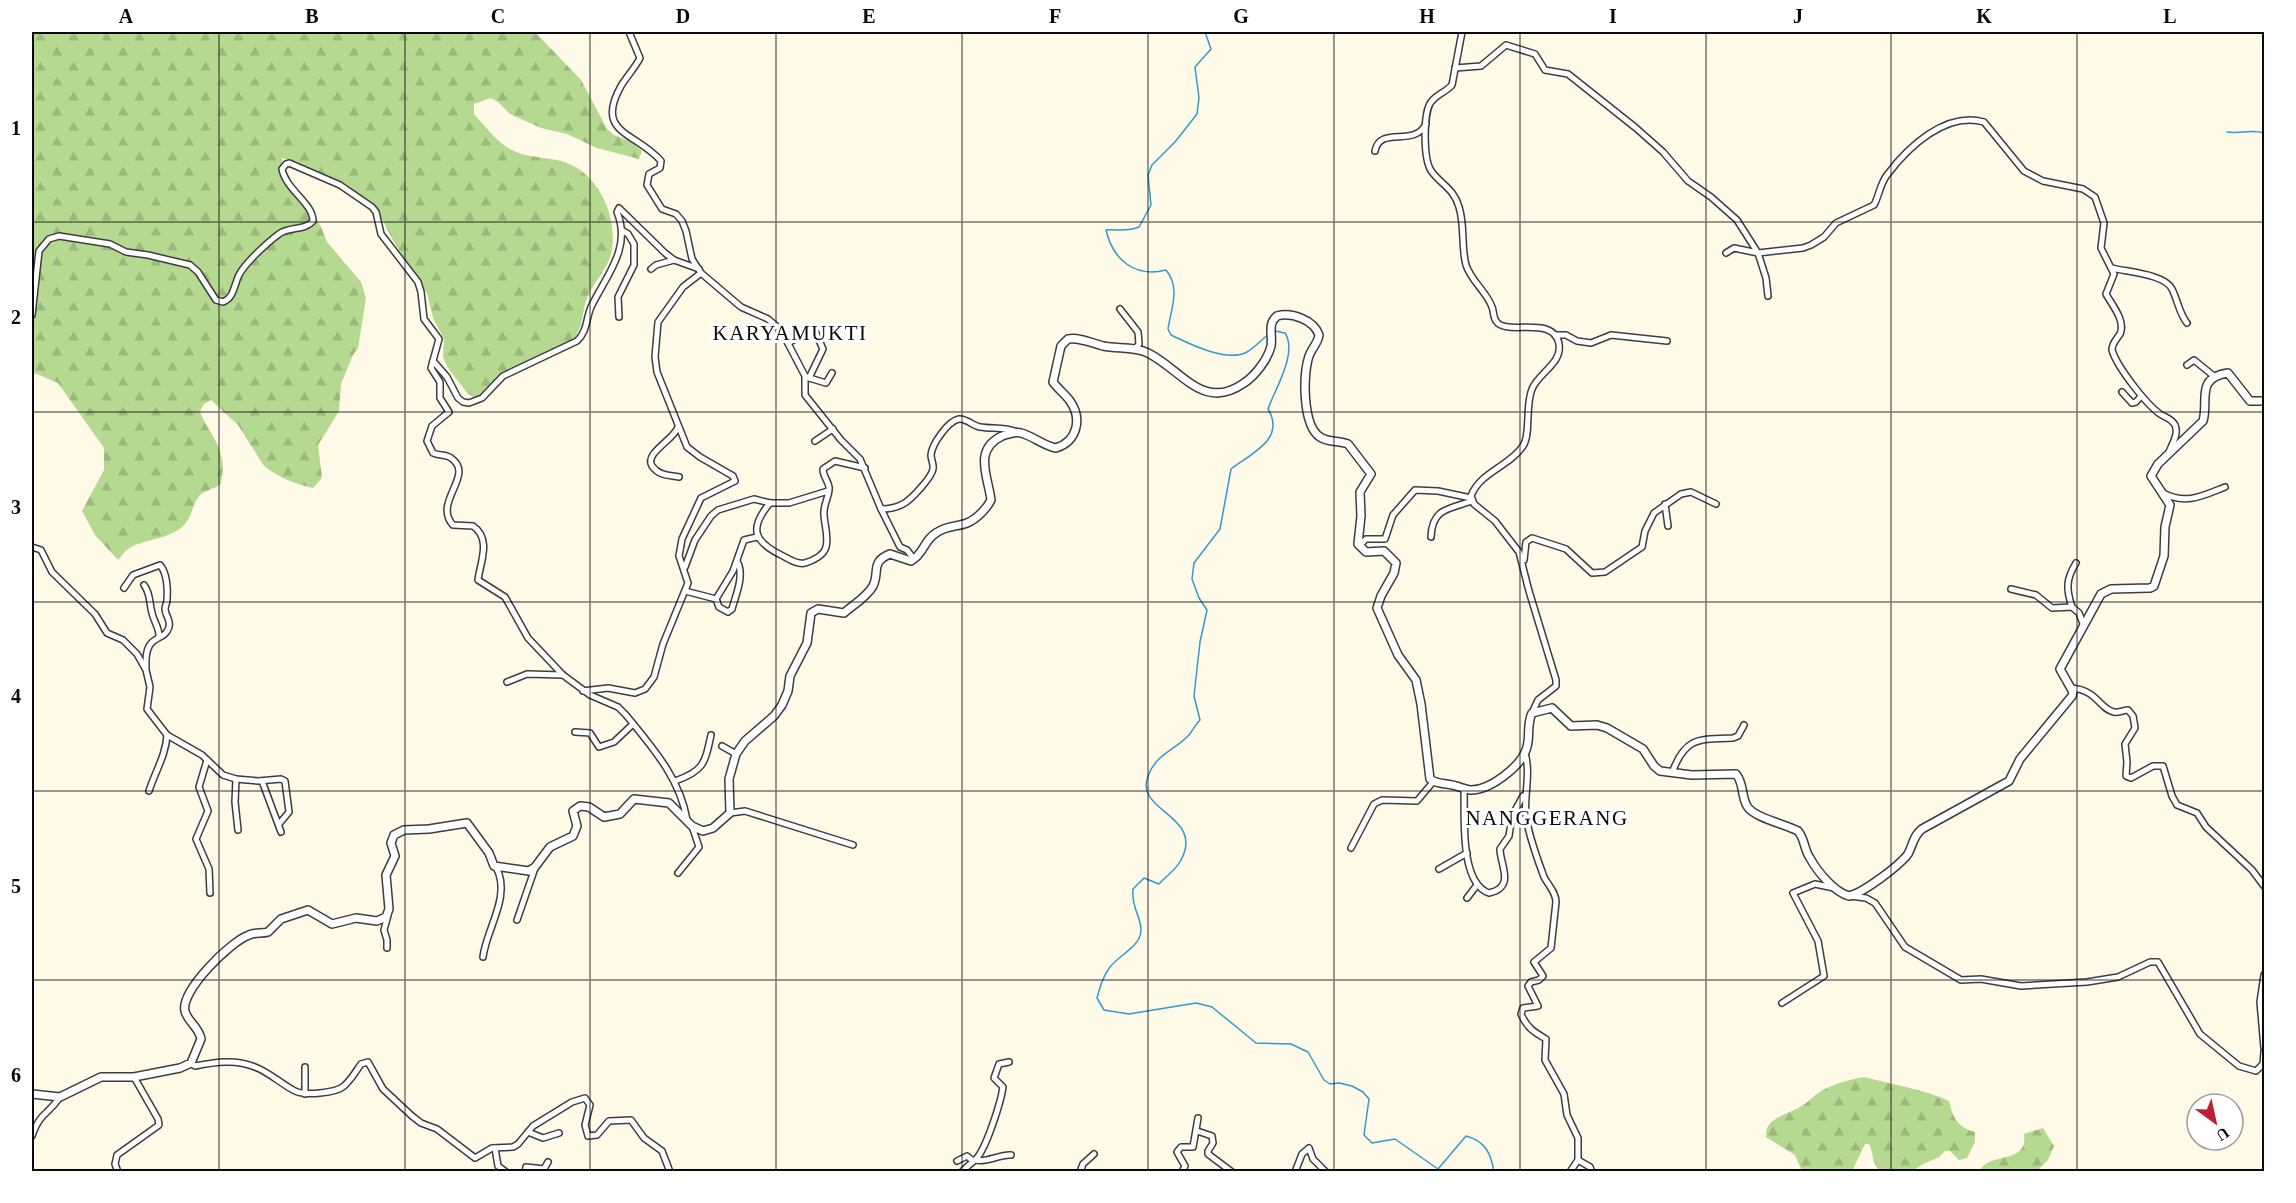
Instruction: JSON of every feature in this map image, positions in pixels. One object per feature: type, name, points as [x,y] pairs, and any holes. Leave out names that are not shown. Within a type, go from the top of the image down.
[{"type":"street","points":[[629,32],[640,58],[617,95],[612,111],[613,120],[616,126],[661,161],[659,169],[649,174],[647,185],[662,208],[676,214],[682,221],[690,253],[700,271]]},
{"type":"street","points":[[1462,32],[1452,85],[1435,97],[1428,106],[1425,149],[1427,164],[1451,190],[1457,201],[1466,264],[1489,302],[1496,321],[1504,326],[1541,328],[1556,335],[1566,335],[1577,341],[1591,343],[1611,335],[1667,341]]},
{"type":"street","points":[[1455,68],[1480,66],[1506,45],[1535,54],[1545,70],[1568,74],[1659,148],[1688,182],[1711,196],[1737,220],[1758,253],[1766,278],[1768,296]]},
{"type":"street","points":[[1726,253],[1732,248],[1758,253],[1803,248],[1819,241],[1836,223],[1874,205],[1886,177],[1932,132],[1954,121],[1984,122],[2024,171],[2031,176],[2043,181],[2083,189],[2095,197],[2104,223],[2101,248],[2112,268],[2113,276],[2105,293],[2119,316],[2122,328],[2112,345],[2112,350],[2142,396],[2159,414],[2174,424],[2176,435],[2167,456]]},
{"type":"street","points":[[1375,151],[1382,140],[1392,137],[1413,137],[1422,132],[1427,123]]},
{"type":"street","points":[[32,315],[39,251],[49,239],[59,236],[101,242],[126,252],[185,262],[198,272],[216,300],[224,302],[229,300],[243,269],[277,235],[304,227],[313,220],[312,213],[283,176],[282,168],[289,163],[340,185],[374,209],[380,233],[420,287],[424,319],[439,339],[432,370],[441,384],[440,398],[448,412],[432,426],[427,441],[433,453],[451,457],[460,472],[448,502],[448,518],[453,525],[473,526],[479,531],[484,556],[478,580],[501,593],[510,602],[528,638],[563,675],[583,691],[618,707],[675,781],[699,846],[678,873]]},
{"type":"street","points":[[433,361],[447,377],[458,398],[463,402],[472,402],[483,398],[502,376],[577,341],[583,335],[590,311],[619,254],[623,231],[622,222],[617,213],[619,208],[674,260],[700,271],[741,307],[772,321],[781,330],[807,377],[826,383],[832,373]]},
{"type":"street","points":[[619,317],[618,297],[634,265],[634,244],[628,234],[623,231]]},
{"type":"street","points":[[651,269],[656,265],[674,260]]},
{"type":"street","points":[[2112,268],[2164,279],[2172,289],[2187,323]]},
{"type":"street","points":[[583,691],[608,688],[634,693],[649,685],[654,677],[669,627],[688,583],[679,556],[679,546],[701,498],[734,482],[735,479],[734,476],[689,449],[657,372],[656,327],[683,287],[700,271]]},
{"type":"street","points":[[1120,309],[1138,332],[1139,344],[1135,349]]},
{"type":"street","points":[[881,509],[903,505],[926,481],[933,470],[933,448],[956,420],[963,419],[977,427],[1001,428],[1019,432],[1056,448],[1070,441],[1075,434],[1074,408],[1053,382],[1061,346],[1065,341],[1075,338],[1104,346],[1135,349],[1157,358],[1196,387],[1217,394],[1236,388],[1251,378],[1269,352],[1274,319],[1285,315],[1309,322],[1318,331],[1318,339],[1309,356],[1307,409],[1317,435],[1326,440],[1348,444],[1371,474],[1360,492],[1359,546],[1366,552],[1384,551],[1396,563],[1395,573],[1381,596],[1377,608],[1398,655],[1416,680],[1421,704],[1428,773],[1433,782],[1464,788],[1481,788],[1496,780],[1516,766],[1525,753],[1528,742],[1528,724],[1532,713],[1538,700],[1557,683],[1529,591],[1520,552],[1495,521],[1472,500],[1438,491],[1415,490],[1393,515],[1385,539],[1366,538],[1359,546]]},
{"type":"street","points":[[788,343],[801,336],[810,326],[813,327],[824,350],[807,377],[805,395],[841,440],[861,459],[881,509],[900,547],[907,550],[914,559]]},
{"type":"street","points":[[1472,500],[1474,489],[1490,472],[1522,447],[1527,434],[1527,412],[1533,387],[1557,358],[1559,344],[1556,335]]},
{"type":"street","points":[[2187,365],[2194,360],[2215,377]]},
{"type":"street","points":[[1849,896],[1900,862],[1922,829],[2009,781],[2020,759],[2072,696],[2071,688],[2060,669],[2098,597],[2115,589],[2150,588],[2155,584],[2164,556],[2165,527],[2170,510],[2169,502],[2151,476],[2167,456],[2203,421],[2204,393],[2215,377],[2228,374],[2250,401],[2265,401]]},
{"type":"street","points":[[2122,392],[2132,403],[2142,396]]},
{"type":"street","points":[[678,427],[671,439],[653,453],[651,460],[652,466],[660,474],[680,477]]},
{"type":"street","points":[[815,441],[833,429]]},
{"type":"street","points":[[730,813],[729,779],[736,754],[745,741],[774,716],[782,705],[788,691],[790,676],[807,643],[810,614],[818,609],[844,613],[871,589],[877,564],[887,555],[906,561],[914,559],[922,552],[927,540],[933,534],[949,526],[967,523],[989,505],[991,500],[986,476],[986,450],[998,438],[1019,432]]},
{"type":"street","points":[[770,503],[756,526],[757,537],[765,546],[802,564],[821,555],[827,545],[824,515],[828,485],[823,471],[832,462],[837,461],[865,468]]},
{"type":"street","points":[[2163,493],[2176,499],[2191,499],[2225,487]]},
{"type":"street","points":[[684,570],[686,560],[696,540],[711,516],[718,510],[754,499],[770,503],[789,502],[828,491]]},
{"type":"street","points":[[1524,568],[1526,542],[1532,538],[1566,549],[1592,573],[1605,572],[1642,547],[1648,523],[1654,513],[1665,504],[1687,491],[1716,504]]},
{"type":"street","points":[[1431,537],[1432,526],[1440,512],[1472,500]]},
{"type":"street","points":[[1665,504],[1668,526]]},
{"type":"street","points":[[716,599],[733,571],[744,540],[757,537]]},
{"type":"street","points":[[32,547],[40,550],[52,572],[95,614],[107,633],[120,637],[137,654],[146,670]]},
{"type":"street","points":[[716,599],[719,607],[726,612],[732,609],[740,581],[740,569],[736,561]]},
{"type":"street","points":[[2076,563],[2067,579],[2066,588],[2072,607],[2079,613],[2084,626]]},
{"type":"street","points":[[124,588],[135,574],[161,566],[166,573],[165,608],[169,624],[166,632],[149,645],[146,651],[146,670],[150,687],[147,709],[167,735],[207,760],[223,775],[236,779],[262,781],[281,779],[286,783],[289,812],[279,824]]},
{"type":"street","points":[[144,585],[149,593],[151,610],[159,628],[159,636]]},
{"type":"street","points":[[2011,589],[2036,595],[2052,608],[2072,607]]},
{"type":"street","points":[[685,591],[716,599]]},
{"type":"street","points":[[507,682],[526,674],[563,675]]},
{"type":"street","points":[[2071,688],[2082,688],[2090,692],[2110,711],[2128,710],[2131,712],[2135,728],[2125,744],[2126,776],[2131,778],[2153,766],[2163,766],[2177,805],[2197,813],[2206,827],[2252,870],[2265,886]]},
{"type":"street","points":[[1532,713],[1552,708],[1571,726],[1602,726],[1643,749],[1656,768],[1672,773],[1736,774],[1740,779],[1745,801],[1750,810],[1798,831],[1802,835],[1810,858],[1838,890]]},
{"type":"street","points":[[575,732],[590,733],[600,746],[614,742],[633,724]]},
{"type":"street","points":[[1672,773],[1680,754],[1690,744],[1701,740],[1733,738],[1738,736],[1744,724]]},
{"type":"street","points":[[148,791],[162,761],[167,735]]},
{"type":"street","points":[[675,781],[691,776],[701,768],[705,762],[711,735]]},
{"type":"street","points":[[722,746],[736,754]]},
{"type":"street","points":[[1525,753],[1528,772],[1525,813],[1528,828],[1543,874],[1557,899],[1551,948],[1534,963],[1543,976],[1528,986],[1538,1006],[1523,1008],[1521,1014],[1531,1030],[1546,1039],[1544,1056],[1566,1099],[1567,1115],[1578,1138],[1578,1160],[1570,1172]]},
{"type":"street","points":[[207,760],[199,787],[208,811],[196,839],[209,869],[210,893]]},
{"type":"street","points":[[236,779],[235,802],[238,830]]},
{"type":"street","points":[[262,781],[281,832]]},
{"type":"street","points":[[1351,848],[1374,804],[1380,800],[1417,801],[1433,782]]},
{"type":"street","points":[[1464,788],[1469,868],[1477,885],[1489,893],[1502,885],[1505,873],[1500,849],[1509,836],[1512,816],[1525,791]]},
{"type":"street","points":[[517,920],[535,867],[550,847],[574,834],[577,826],[572,812],[580,806],[589,807],[604,817],[620,814],[634,799],[666,801],[700,831],[707,831],[730,813],[745,811],[853,845]]},
{"type":"street","points":[[387,948],[384,928],[389,909],[386,875],[395,859],[391,843],[393,837],[400,831],[429,830],[467,823],[485,846],[501,877],[496,917],[484,947],[483,957]]},
{"type":"street","points":[[1438,869],[1467,853]]},
{"type":"street","points":[[496,867],[527,871],[535,867]]},
{"type":"street","points":[[1782,1003],[1824,976],[1818,941],[1793,893],[1815,884],[1826,885],[1849,896],[1866,898],[1875,903],[1905,947],[1961,980],[1981,979],[2020,986],[2087,982],[2118,977],[2150,962],[2158,962],[2200,1034],[2231,1061],[2256,1071],[2260,1069],[2265,1052]]},
{"type":"street","points":[[1467,898],[1477,885]]},
{"type":"street","points":[[32,1094],[60,1097],[100,1077],[134,1077],[180,1068],[191,1063],[201,1039],[198,1029],[185,1014],[185,1005],[201,976],[225,952],[250,934],[266,933],[284,917],[307,911],[332,924],[356,918],[377,921],[387,915]]},
{"type":"street","points":[[2265,975],[2260,1002],[2265,1048]]},
{"type":"street","points":[[191,1063],[195,1066],[208,1063],[242,1063],[256,1067],[296,1092],[305,1094],[341,1088],[361,1064],[368,1062],[386,1093],[421,1123],[437,1129],[475,1158],[495,1148],[518,1144],[533,1126],[565,1106],[585,1098],[590,1105],[585,1125],[588,1136],[597,1135],[609,1121],[631,1120],[644,1138],[662,1151],[670,1172]]},
{"type":"street","points":[[962,1172],[975,1160],[1000,1106],[1002,1086],[994,1078],[999,1064],[1009,1062]]},
{"type":"street","points":[[305,1067],[305,1094]]},
{"type":"street","points":[[118,1172],[115,1164],[117,1155],[159,1125],[134,1077]]},
{"type":"street","points":[[32,1136],[37,1120],[55,1106],[60,1097]]},
{"type":"street","points":[[1182,1172],[1185,1166],[1177,1155],[1178,1150],[1181,1147],[1192,1148],[1198,1118]]},
{"type":"street","points":[[1197,1131],[1212,1136],[1213,1143],[1208,1154],[1232,1172]]},
{"type":"street","points":[[528,1132],[543,1138],[559,1133]]},
{"type":"street","points":[[495,1148],[498,1166],[506,1172]]},
{"type":"street","points":[[1295,1172],[1302,1154],[1309,1148],[1313,1159],[1326,1172]]},
{"type":"street","points":[[1080,1172],[1083,1164],[1094,1154]]},
{"type":"street","points":[[957,1161],[967,1156],[980,1161],[1011,1155]]},
{"type":"street","points":[[1578,1160],[1590,1167],[1592,1172]]},
{"type":"street","points":[[525,1172],[526,1167],[544,1169],[548,1162]]},
{"type":"green space","points":[[32,32],[535,32],[581,80],[607,129],[614,135],[630,141],[642,151],[639,159],[597,148],[567,134],[541,128],[510,114],[491,98],[474,104],[474,114],[508,148],[519,153],[561,161],[579,169],[598,188],[604,200],[612,227],[611,254],[587,298],[580,327],[574,339],[508,372],[483,396],[475,398],[467,393],[448,368],[443,357],[444,339],[433,318],[427,293],[420,287],[383,221],[363,197],[346,184],[314,172],[297,162],[282,158],[283,167],[293,191],[311,210],[327,242],[361,282],[366,298],[358,348],[341,384],[339,411],[318,445],[322,478],[313,488],[287,480],[269,470],[264,466],[238,425],[211,400],[204,404],[200,411],[221,453],[223,466],[221,484],[200,495],[188,520],[181,528],[168,535],[133,546],[118,560],[95,535],[82,511],[104,470],[104,448],[58,383],[32,372]]},
{"type":"green space","points":[[1864,1077],[1918,1090],[1949,1101],[1957,1121],[1975,1132],[1975,1142],[1967,1158],[1959,1160],[1950,1151],[1945,1151],[1939,1157],[1912,1171],[1880,1171],[1875,1164],[1871,1147],[1865,1144],[1853,1169],[1802,1171],[1795,1155],[1766,1137],[1766,1131],[1772,1121],[1803,1105],[1828,1088]]},
{"type":"green space","points":[[2043,1128],[2054,1146],[2048,1160],[2037,1171],[1980,1171],[1991,1161],[2020,1150],[2024,1144],[2024,1134]]},
{"type":"waterway","points":[[1205,32],[1211,49],[1195,67],[1199,98],[1197,114],[1175,142],[1152,165],[1148,175],[1151,205],[1139,227],[1126,230],[1106,230],[1114,250],[1127,264],[1145,271],[1166,270],[1171,277],[1174,291],[1168,329],[1171,335],[1219,354],[1239,355],[1247,352],[1269,334]]},
{"type":"waterway","points":[[2227,132],[2264,133]]},
{"type":"waterway","points":[[1275,331],[1285,333],[1289,350],[1284,371],[1268,409],[1273,429],[1270,437],[1257,451],[1231,469],[1220,529],[1194,563],[1192,579],[1199,598],[1207,610],[1200,642],[1194,696],[1200,720],[1189,735],[1156,763],[1148,776],[1146,788],[1151,798],[1177,823],[1184,833],[1186,845],[1179,863],[1159,884],[1144,878],[1133,889],[1141,926],[1140,937],[1108,970],[1097,998],[1104,1010],[1129,1014],[1196,1003],[1212,1007],[1256,1043],[1291,1044],[1308,1052],[1324,1080],[1330,1084],[1339,1083],[1352,1086],[1363,1092],[1369,1099],[1364,1135],[1372,1143],[1395,1139],[1438,1169],[1466,1136],[1478,1141],[1486,1149],[1494,1172]]},
{"type":"district","name":"KARYAMUKTI","points":[[790,333]]},
{"type":"district","name":"NANGGERANG","points":[[1547,818]]}]
